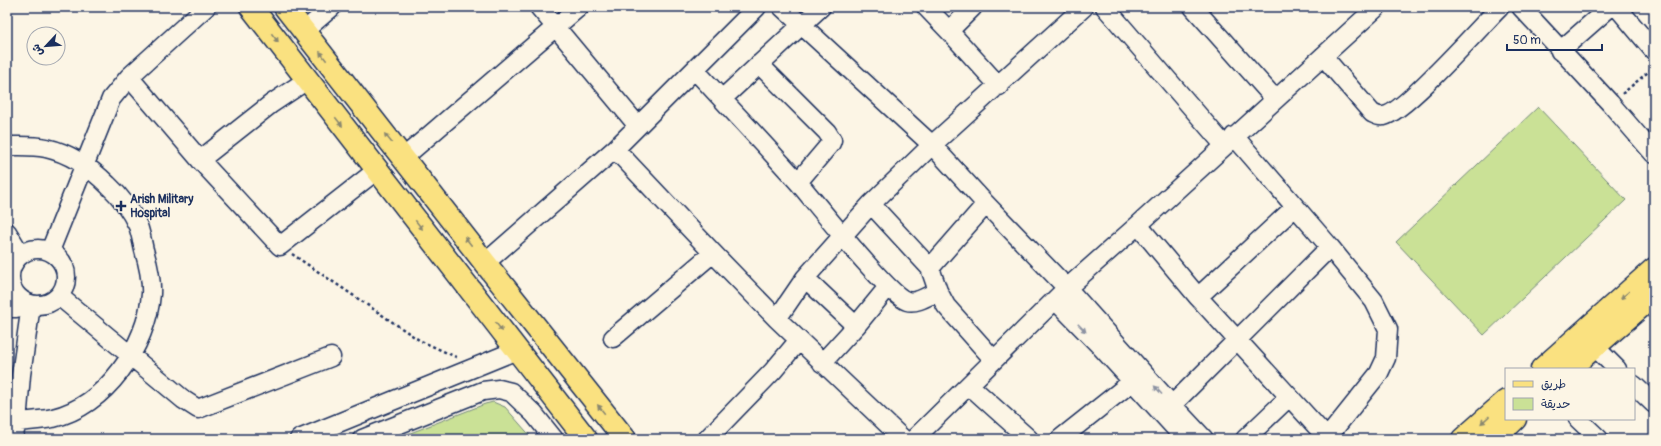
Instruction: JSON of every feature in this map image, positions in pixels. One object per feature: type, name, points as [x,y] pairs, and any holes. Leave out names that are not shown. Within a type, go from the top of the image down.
[{"type":"main road","points":[[251,7],[586,439]]},
{"type":"main road","points":[[285,7],[625,439]]},
{"type":"main road","points":[[325,104],[347,87]]},
{"type":"main road","points":[[1543,368],[1654,269]]},
{"type":"main road","points":[[1570,368],[1654,295]]},
{"type":"main road","points":[[1463,439],[1505,402]]},
{"type":"main road","points":[[1494,439],[1514,420]]},
{"type":"street","points":[[50,251],[111,100],[129,77],[206,7]]},
{"type":"street","points":[[304,31],[332,7]]},
{"type":"street","points":[[539,7],[638,126]]},
{"type":"street","points":[[403,158],[579,7]]},
{"type":"street","points":[[485,263],[615,149],[757,7]]},
{"type":"street","points":[[782,7],[932,145],[986,204],[1067,288],[1204,439]]},
{"type":"street","points":[[722,99],[821,7]]},
{"type":"street","points":[[926,7],[999,86]]},
{"type":"street","points":[[949,31],[973,7]]},
{"type":"street","points":[[1105,7],[1330,247],[1374,301],[1388,329],[1386,358],[1379,374],[1327,438],[1237,341],[1138,226]]},
{"type":"street","points":[[1193,7],[1275,99]]},
{"type":"street","points":[[914,439],[1067,288],[1138,226],[1377,7]]},
{"type":"street","points":[[1323,56],[1372,113],[1378,116],[1385,116],[1402,106],[1424,86],[1500,7]]},
{"type":"street","points":[[1521,7],[1560,51],[1610,103],[1654,154]]},
{"type":"street","points":[[1560,51],[1610,7]]},
{"type":"street","points":[[1618,7],[1654,51]]},
{"type":"street","points":[[777,319],[805,278],[871,204],[932,145],[999,86],[1074,10]]},
{"type":"street","points":[[759,64],[786,89],[827,132],[832,140],[831,144],[798,182]]},
{"type":"street","points":[[695,70],[798,182],[888,287],[906,301],[920,299],[938,291]]},
{"type":"street","points":[[129,77],[200,160],[280,246],[377,170]]},
{"type":"street","points":[[200,160],[271,104],[307,80]]},
{"type":"street","points":[[7,146],[34,146],[60,152],[84,165],[100,176],[116,192],[138,226],[150,274],[151,294],[146,320],[132,356],[115,377],[88,402],[54,417],[17,422]]},
{"type":"street","points":[[615,149],[777,319],[903,439]]},
{"type":"street","points":[[871,204],[930,268],[938,291],[950,310],[994,360]]},
{"type":"street","points":[[930,268],[986,204]]},
{"type":"street","points":[[1198,297],[1294,208]]},
{"type":"street","points":[[7,232],[14,256],[10,278],[12,287],[16,295],[31,305]]},
{"type":"street","points":[[1172,405],[1330,247]]},
{"type":"street","points":[[7,308],[46,304],[59,296],[65,285],[66,272],[60,260],[50,251],[35,249],[14,256]]},
{"type":"street","points":[[613,338],[713,253]]},
{"type":"street","points":[[805,278],[856,326]]},
{"type":"street","points":[[822,363],[856,326],[888,287]]},
{"type":"street","points":[[59,296],[198,409],[331,357]]},
{"type":"street","points":[[1055,300],[1133,381],[1185,439]]},
{"type":"street","points":[[12,439],[17,422],[21,374],[31,305]]},
{"type":"street","points":[[707,439],[773,371],[799,340]]},
{"type":"street","points":[[1595,347],[1616,368]]},
{"type":"street","points":[[299,439],[517,350]]},
{"type":"street","points":[[1060,439],[1133,381]]},
{"type":"street","points":[[969,385],[1029,439]]},
{"type":"street","points":[[1635,386],[1654,404]]},
{"type":"street","points":[[362,439],[483,391],[499,389],[511,392],[534,414],[554,439]]},
{"type":"street","points":[[1245,439],[1289,397]]},
{"type":"street","points":[[1579,420],[1600,439]]},
{"type":"path","points":[[1610,103],[1654,67]]},
{"type":"path","points":[[280,246],[419,340],[477,367]]},
{"type":"green space","points":[[1538,107],[1626,200],[1484,335],[1396,242]]},
{"type":"green space","points":[[493,402],[505,407],[533,439],[395,439],[485,404]]},
{"type":"place","name":"Arish Military Hospital","points":[[121,206]]}]
